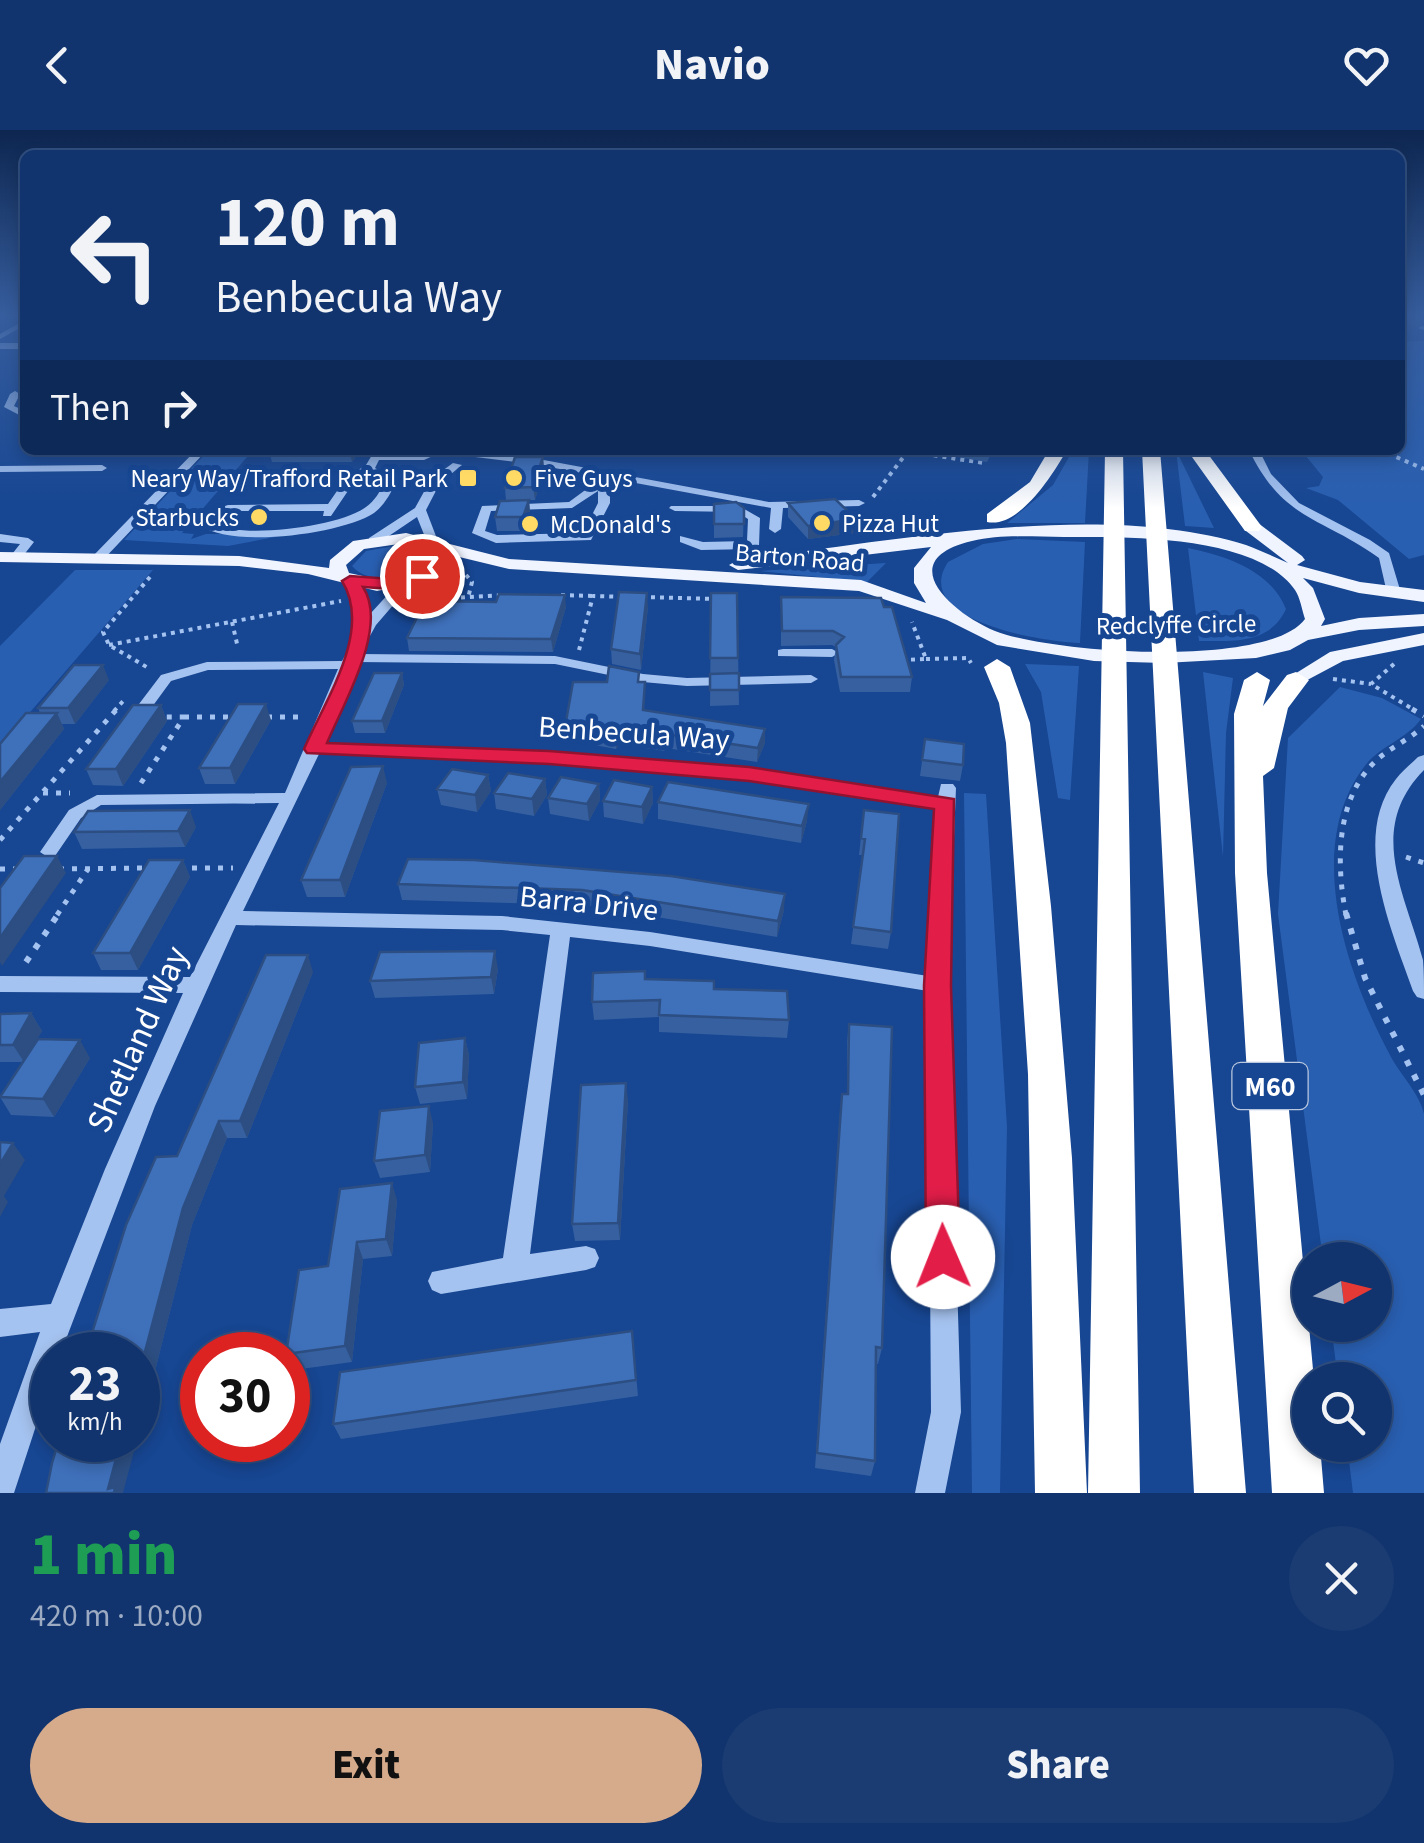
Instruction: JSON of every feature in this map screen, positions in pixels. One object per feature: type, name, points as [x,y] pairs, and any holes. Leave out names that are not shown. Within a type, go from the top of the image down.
[{"type":"highway","points":[[994,518],[1037,486],[1055,455]]},
{"type":"highway","points":[[1114,455],[1114,1493]]},
{"type":"highway","name":"M60","points":[[1151,455],[1220,1493]]},
{"type":"highway","points":[[1196,455],[1202,483],[1224,526]]},
{"type":"highway","points":[[1199,455],[1252,527]]},
{"type":"highway","points":[[984,665],[1014,717],[1034,884],[1056,1257],[1061,1493]]},
{"type":"highway","name":"M60","points":[[1277,680],[1247,714],[1251,873],[1298,1493]]},
{"type":"main road","points":[[984,665],[958,622],[927,594],[923,574],[931,559],[994,518]]},
{"type":"main road","points":[[1224,526],[1309,596],[1315,619],[1294,641],[1277,680]]},
{"type":"main road","points":[[1252,527],[1309,567],[1359,587]]},
{"type":"main road","points":[[958,539],[1033,532],[1149,533],[1206,541],[1359,587],[1424,596]]},
{"type":"main road","name":"Barton Road","points":[[366,543],[406,538],[510,564],[638,569],[861,586],[958,622]]},
{"type":"main road","name":"Barton Road","points":[[638,569],[769,562],[958,539]]},
{"type":"main road","points":[[8,558],[239,561],[366,543]]},
{"type":"main road","points":[[346,586],[336,570],[340,557],[366,543]]},
{"type":"main road","points":[[409,585],[440,562],[436,546]]},
{"type":"main road","points":[[239,561],[346,586]]},
{"type":"main road","name":"Barton Road","points":[[346,586],[409,585],[510,564]]},
{"type":"main road","name":"Redclyffe Circle","points":[[958,622],[1004,641],[1060,652],[1222,654],[1359,624],[1424,620]]},
{"type":"main road","points":[[1277,680],[1348,653],[1424,639]]},
{"type":"street","points":[[0,394],[20,392]]},
{"type":"street","points":[[20,392],[9,407],[20,412]]},
{"type":"street","points":[[97,559],[197,455]]},
{"type":"street","points":[[322,523],[350,480],[368,469],[377,455]]},
{"type":"street","points":[[383,455],[427,461],[465,456],[496,458],[585,472],[606,480],[776,506],[860,503]]},
{"type":"street","points":[[427,461],[434,455]]},
{"type":"street","points":[[1257,455],[1274,486],[1295,507],[1385,556],[1394,593]]},
{"type":"street","points":[[366,543],[420,510],[435,481],[465,456]]},
{"type":"street","points":[[427,461],[435,481]]},
{"type":"street","points":[[0,469],[102,468]]},
{"type":"street","points":[[585,472],[620,468]]},
{"type":"street","points":[[332,507],[228,508],[216,512],[206,525],[217,531],[290,531],[356,518],[378,503],[390,478],[368,469]]},
{"type":"street","points":[[606,480],[598,520],[584,538],[485,538],[478,530],[486,508],[572,505],[606,480]]},
{"type":"street","points":[[670,488],[675,514],[739,509],[754,518],[753,545],[701,546],[684,539]]},
{"type":"street","points":[[775,529],[776,506]]},
{"type":"street","points":[[420,510],[436,546]]},
{"type":"street","points":[[0,538],[28,542],[8,558]]},
{"type":"street","name":"Shetland Way","points":[[0,1489],[57,1316],[197,985],[314,749],[364,628],[387,597],[409,585]]},
{"type":"street","points":[[346,586],[360,597],[364,628]]},
{"type":"street","points":[[783,653],[832,653]]},
{"type":"street","points":[[150,711],[166,678],[208,666],[576,663],[642,678],[813,686],[808,653]]},
{"type":"street","name":"Benbecula Way","points":[[314,749],[549,758],[749,774],[946,796],[938,986],[946,1412],[930,1493]]},
{"type":"street","points":[[1424,760],[1403,781],[1392,800],[1384,826],[1383,860],[1424,990]]},
{"type":"street","points":[[48,852],[85,806],[108,798],[291,798]]},
{"type":"street","name":"Barra Drive","points":[[230,918],[502,923],[650,939],[938,986]]},
{"type":"street","points":[[515,1268],[561,930]]},
{"type":"street","points":[[6,984],[197,985]]},
{"type":"street","points":[[442,1281],[586,1258]]},
{"type":"street","points":[[0,1323],[57,1316]]},
{"type":"path","points":[[875,508],[871,499],[905,455]]},
{"type":"path","points":[[936,455],[984,463]]},
{"type":"path","points":[[1392,455],[1424,469]]},
{"type":"path","points":[[164,560],[103,632],[109,646],[166,678]]},
{"type":"path","points":[[466,574],[472,582],[468,598]]},
{"type":"path","points":[[409,585],[468,598],[517,595]]},
{"type":"path","points":[[109,646],[232,622],[346,586]]},
{"type":"path","points":[[493,611],[498,594]]},
{"type":"path","points":[[555,595],[726,599]]},
{"type":"path","points":[[576,663],[593,596]]},
{"type":"path","points":[[906,616],[916,626],[926,660]]},
{"type":"path","points":[[232,622],[242,665]]},
{"type":"path","points":[[1371,684],[1406,654]]},
{"type":"path","points":[[887,660],[968,658],[984,665]]},
{"type":"path","points":[[138,682],[148,668]]},
{"type":"path","points":[[1326,676],[1342,683],[1371,684],[1424,716]]},
{"type":"path","points":[[0,840],[127,697]]},
{"type":"path","points":[[150,711],[184,718],[238,718]]},
{"type":"path","points":[[112,717],[124,717]]},
{"type":"path","points":[[131,798],[184,718]]},
{"type":"path","points":[[256,718],[327,718]]},
{"type":"path","points":[[36,869],[48,852]]},
{"type":"path","points":[[6,984],[88,868]]},
{"type":"path","points":[[0,870],[256,868]]},
{"type":"shaded area","points":[[1405,381],[1424,381],[1424,555],[1409,559],[1338,500],[1306,488],[1319,486],[1323,477],[1305,455],[1405,455]]},
{"type":"shaded area","points":[[204,455],[249,455],[182,533],[194,534],[191,539],[206,534],[291,534],[228,546],[124,540]]},
{"type":"shaded area","points":[[1070,455],[1089,455],[1085,523],[1007,523],[1053,485]]},
{"type":"shaded area","points":[[1177,455],[1214,528],[1185,526]]},
{"type":"shaded area","points":[[1017,539],[1085,542],[1080,643],[987,625],[947,600],[941,583],[948,562],[983,544]]},
{"type":"shaded area","points":[[400,545],[423,554],[421,564],[385,577],[367,576],[352,566],[366,551]]},
{"type":"shaded area","points":[[1188,548],[1217,555],[1258,575],[1286,609],[1279,620],[1271,629],[1250,638],[1199,641]]},
{"type":"shaded area","points":[[886,563],[867,582],[760,571]]},
{"type":"shaded area","points":[[75,570],[153,570],[0,747],[0,646]]},
{"type":"shaded area","points":[[1025,664],[1079,666],[1070,800],[1058,798],[1041,692]]},
{"type":"shaded area","points":[[1203,672],[1233,678],[1226,733],[1223,857]]},
{"type":"shaded area","points":[[1340,687],[1382,698],[1421,719],[1364,767],[1346,799],[1336,835],[1334,873],[1338,911],[1359,988],[1390,1055],[1424,1114],[1424,1493],[1353,1493],[1349,1462],[1392,1462],[1392,1362],[1336,1362],[1333,1342],[1392,1342],[1392,1242],[1321,1242],[1278,914],[1288,738]]},
{"type":"shaded area","points":[[964,793],[986,794],[1007,1127],[1000,1493],[972,1493]]},
{"type":"building","points":[[515,457],[543,457],[533,487],[505,488]]},
{"type":"building","points":[[835,499],[856,519],[808,526],[788,503]]},
{"type":"building","points":[[529,500],[523,517],[495,517],[500,501]]},
{"type":"building","points":[[736,502],[744,508],[744,524],[714,524],[714,504]]},
{"type":"building","points":[[619,592],[647,593],[640,654],[611,649]]},
{"type":"building","points":[[711,593],[737,593],[738,658],[710,658]]},
{"type":"building","points":[[499,594],[565,595],[551,639],[407,638],[425,601],[496,602]]},
{"type":"building","points":[[781,597],[881,598],[884,607],[892,607],[912,677],[841,677],[836,645],[844,637],[833,631],[782,631]]},
{"type":"building","points":[[74,665],[103,665],[68,708],[38,708]]},
{"type":"building","points":[[609,666],[639,672],[638,682],[645,682],[643,710],[765,729],[758,748],[666,734],[664,738],[618,731],[616,735],[565,727],[573,682],[607,682]]},
{"type":"building","points":[[374,673],[402,673],[382,721],[352,721]]},
{"type":"building","points":[[739,673],[739,690],[710,690],[710,674]]},
{"type":"building","points":[[238,704],[266,704],[230,768],[199,768]]},
{"type":"building","points":[[133,705],[161,705],[116,769],[86,769]]},
{"type":"building","points":[[26,713],[57,713],[0,782],[0,744]]},
{"type":"building","points":[[925,739],[964,744],[963,765],[922,760]]},
{"type":"building","points":[[383,766],[340,880],[301,880],[351,767]]},
{"type":"building","points":[[452,769],[488,775],[475,795],[437,789]]},
{"type":"building","points":[[508,773],[545,779],[532,799],[494,793]]},
{"type":"building","points":[[561,777],[599,784],[587,804],[548,798]]},
{"type":"building","points":[[614,780],[652,787],[642,807],[603,801]]},
{"type":"building","points":[[668,782],[809,804],[802,826],[658,802]]},
{"type":"building","points":[[190,810],[178,831],[74,832],[88,811]]},
{"type":"building","points":[[864,810],[899,814],[891,932],[853,927],[865,839],[861,838]]},
{"type":"building","points":[[24,856],[57,856],[0,938],[0,888]]},
{"type":"building","points":[[408,859],[474,860],[671,876],[785,894],[778,921],[582,890],[398,884]]},
{"type":"building","points":[[149,860],[183,860],[130,953],[93,953]]},
{"type":"building","points":[[495,951],[491,977],[370,981],[380,952]]},
{"type":"building","points":[[266,955],[308,955],[240,1121],[219,1121],[183,1208],[150,1332],[92,1332],[126,1225],[156,1157],[177,1156]]},
{"type":"building","points":[[645,971],[645,979],[714,981],[714,989],[787,991],[789,1020],[659,1015],[660,1000],[592,1002],[593,973]]},
{"type":"building","points":[[31,1013],[13,1045],[0,1045],[0,1014]]},
{"type":"building","points":[[849,1024],[892,1027],[882,1348],[876,1347],[875,1461],[817,1453],[842,1094],[848,1094]]},
{"type":"building","points":[[465,1038],[463,1082],[415,1087],[419,1043]]},
{"type":"building","points":[[38,1039],[80,1040],[43,1099],[0,1097]]},
{"type":"building","points":[[626,1083],[618,1223],[572,1224],[581,1085]]},
{"type":"building","points":[[429,1106],[425,1155],[374,1161],[380,1111]]},
{"type":"building","points":[[0,1142],[13,1143],[0,1164]]},
{"type":"building","points":[[392,1183],[386,1239],[357,1242],[345,1346],[310,1351],[310,1332],[289,1332],[299,1270],[328,1266],[340,1189]]},
{"type":"building","points":[[632,1331],[636,1380],[333,1424],[340,1372]]},
{"type":"building","points":[[115,1462],[108,1489],[115,1487],[114,1493],[46,1493],[52,1463]]},
{"type":"place","name":"Neary Way/Trafford Retail Park","points":[[468,478]]},
{"type":"place","name":"Five Guys","points":[[514,478]]},
{"type":"place","name":"Starbucks","points":[[259,517]]},
{"type":"place","name":"Pizza Hut","points":[[822,523]]},
{"type":"place","name":"McDonald's","points":[[530,524]]},
{"type":"route","points":[[422,576],[392,584],[350,581],[360,597],[364,628],[314,749],[549,758],[749,774],[946,804],[938,986],[943,1257]]}]
